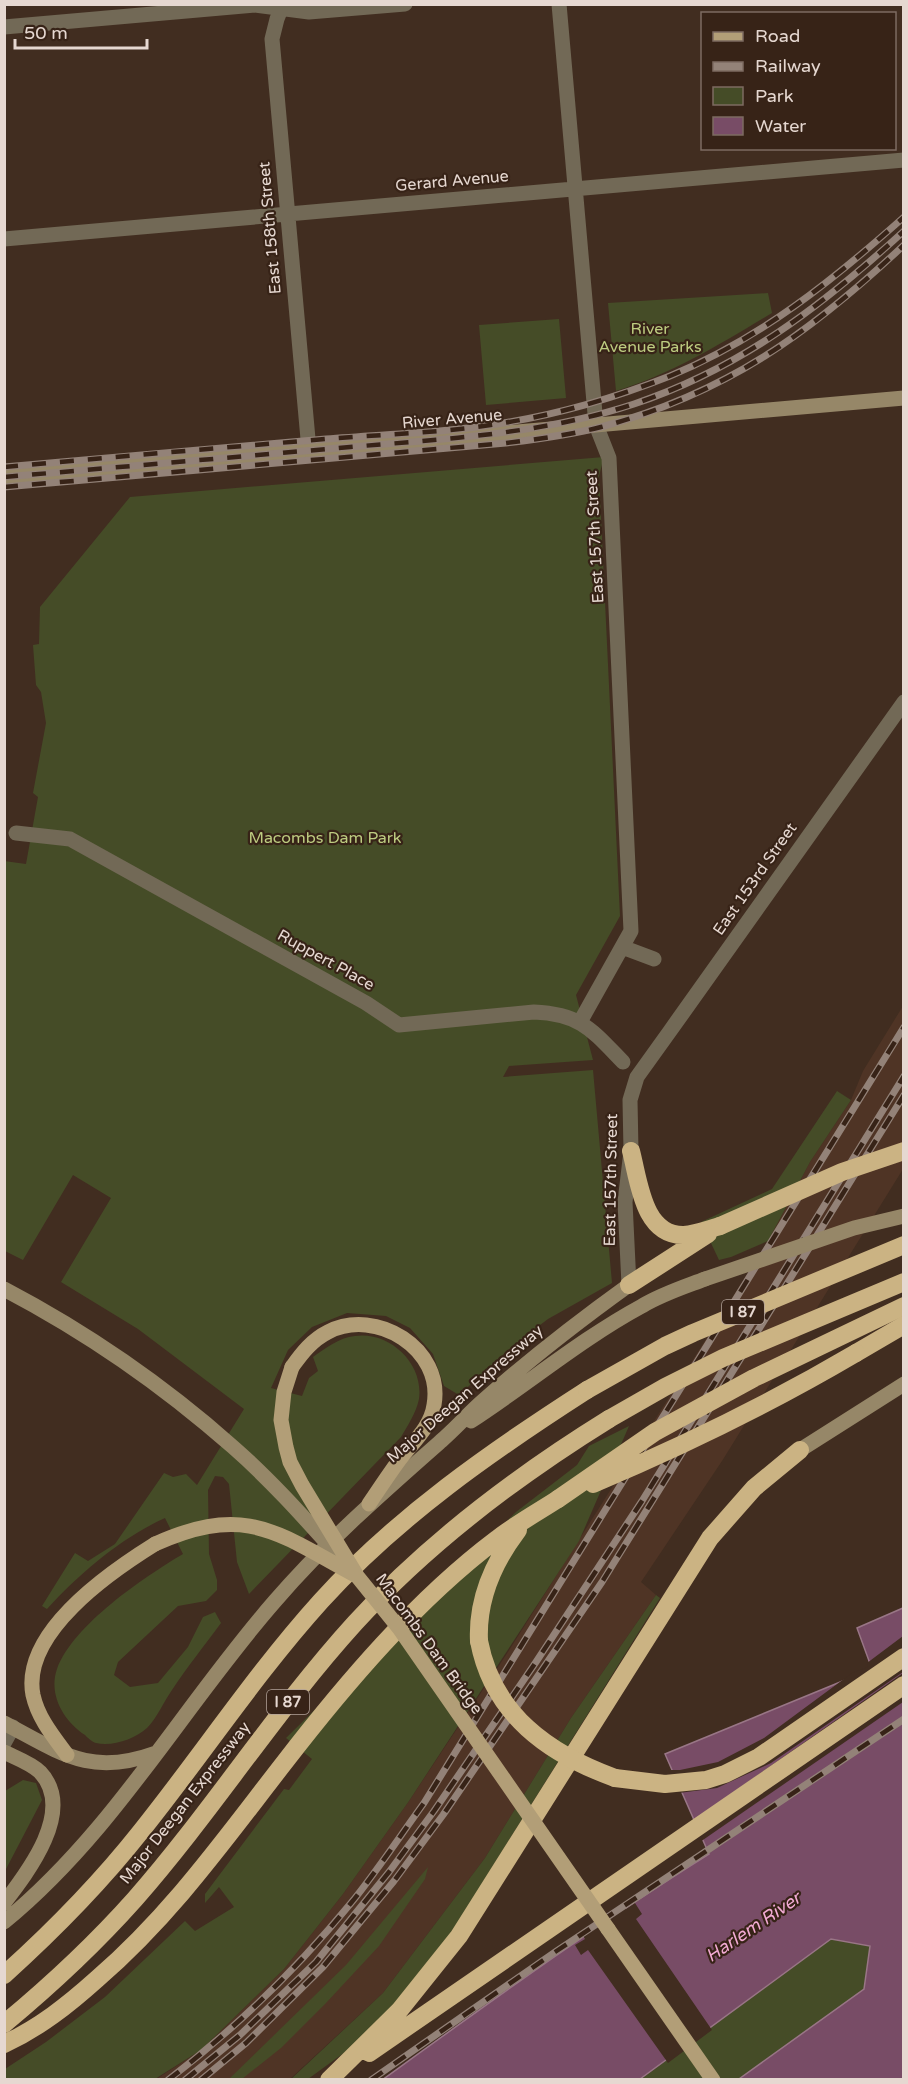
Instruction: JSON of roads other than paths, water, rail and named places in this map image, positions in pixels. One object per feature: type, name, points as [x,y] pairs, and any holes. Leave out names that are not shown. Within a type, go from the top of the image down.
[{"type":"highway","points":[[631,1151],[644,1202],[654,1222],[685,1241]]},
{"type":"highway","points":[[629,1285],[685,1241],[842,1172],[903,1151]]},
{"type":"highway","name":"Major Deegan Expressway","points":[[4,1975],[77,1905],[118,1859],[278,1652],[322,1600],[393,1531],[525,1431],[587,1390],[693,1333],[903,1245]]},
{"type":"highway","name":"Major Deegan Expressway","points":[[4,2024],[82,1954],[135,1898],[319,1664],[382,1595],[431,1549],[507,1489],[609,1419],[665,1387],[723,1358],[903,1282]]},
{"type":"highway","points":[[4,2044],[30,2032],[62,2009],[126,1953],[201,1872],[347,1685],[399,1628],[489,1546],[655,1432],[754,1378],[903,1306]]},
{"type":"highway","points":[[558,1499],[669,1452],[792,1389],[903,1324]]},
{"type":"highway","points":[[330,2079],[399,2011],[443,1958],[475,1913],[710,1538],[754,1488],[800,1450]]},
{"type":"highway","points":[[524,1521],[499,1558],[485,1592],[478,1624],[483,1661],[499,1696],[527,1728],[557,1752],[615,1778],[665,1784],[706,1780],[725,1774],[759,1757],[903,1657]]},
{"type":"highway","points":[[330,2079],[903,1686]]},
{"type":"main road","name":"River Avenue","points":[[4,477],[903,398]]},
{"type":"main road","points":[[443,1439],[609,1325],[657,1298],[705,1279],[854,1228],[903,1216]]},
{"type":"main road","name":"Major Deegan Expressway","points":[[4,1922],[42,1888],[115,1809],[200,1693],[274,1601],[329,1543],[482,1402],[530,1361],[629,1285]]},
{"type":"main road","name":"Macombs Dam Bridge","points":[[4,1289],[107,1350],[208,1426],[273,1485],[357,1576],[399,1628],[713,2079]]},
{"type":"main road","points":[[357,1576],[296,1474],[285,1447],[282,1406],[292,1367],[307,1347],[328,1332],[360,1324],[381,1327],[402,1337],[421,1354],[427,1363],[435,1396],[431,1417],[419,1437],[402,1456],[369,1504]]},
{"type":"main road","points":[[800,1450],[903,1384]]},
{"type":"main road","points":[[66,1755],[46,1725],[34,1695],[35,1661],[46,1639],[64,1617],[108,1577],[156,1544],[198,1527],[248,1524],[273,1532],[357,1576]]},
{"type":"main road","points":[[9,1725],[66,1755],[87,1762],[110,1763],[134,1760],[156,1753]]},
{"type":"main road","points":[[4,1752],[32,1766],[42,1774],[52,1792],[54,1806],[50,1826],[35,1857],[4,1904]]},
{"type":"street","points":[[4,27],[255,5],[282,6],[294,11],[316,12],[405,4]]},
{"type":"street","name":"East 157th Street","points":[[559,4],[596,425],[609,458],[631,931],[580,1022]]},
{"type":"street","name":"East 158th Street","points":[[282,6],[272,39],[309,450]]},
{"type":"street","name":"Gerard Avenue","points":[[4,239],[903,160]]},
{"type":"street","name":"East 153rd Street","points":[[638,1077],[903,702]]},
{"type":"street","name":"Ruppert Place","points":[[16,833],[70,839],[366,1003],[399,1024],[534,1012],[555,1013],[580,1022],[623,1062]]},
{"type":"street","points":[[622,947],[654,959]]},
{"type":"street","name":"East 157th Street","points":[[629,1285],[625,1202],[631,1151],[630,1100],[638,1077]]},
{"type":"street","points":[[4,1743],[9,1725]]},
{"type":"water","name":"Harlem River","points":[[903,1608],[903,2079],[739,2079],[864,1989],[870,1946],[831,1939],[640,2079],[382,2080],[585,1936],[709,1854],[665,1754],[872,1669],[857,1628]]},
{"type":"railway","points":[[4,467],[459,429],[546,415],[588,404],[670,376],[735,344],[794,307],[822,286],[904,217]]},
{"type":"railway","points":[[4,477],[458,438],[529,429],[600,414],[673,389],[745,353],[811,309],[904,231]]},
{"type":"railway","points":[[4,487],[506,443],[566,435],[601,427],[688,397],[764,356],[835,306],[904,245]]},
{"type":"railway","points":[[168,2080],[242,2019],[309,1951],[361,1891],[424,1803],[904,1027]]},
{"type":"railway","points":[[185,2080],[240,2035],[316,1962],[389,1872],[434,1811],[642,1501],[904,1076]]},
{"type":"railway","points":[[201,2080],[246,2043],[323,1967],[394,1881],[443,1815],[602,1582],[904,1095]]},
{"type":"railway","points":[[371,2080],[555,1952],[904,1719]]},
{"type":"park label","name":"River Avenue Parks","points":[[650,338]]},
{"type":"park label","name":"Macombs Dam Park","points":[[325,838]]}]
